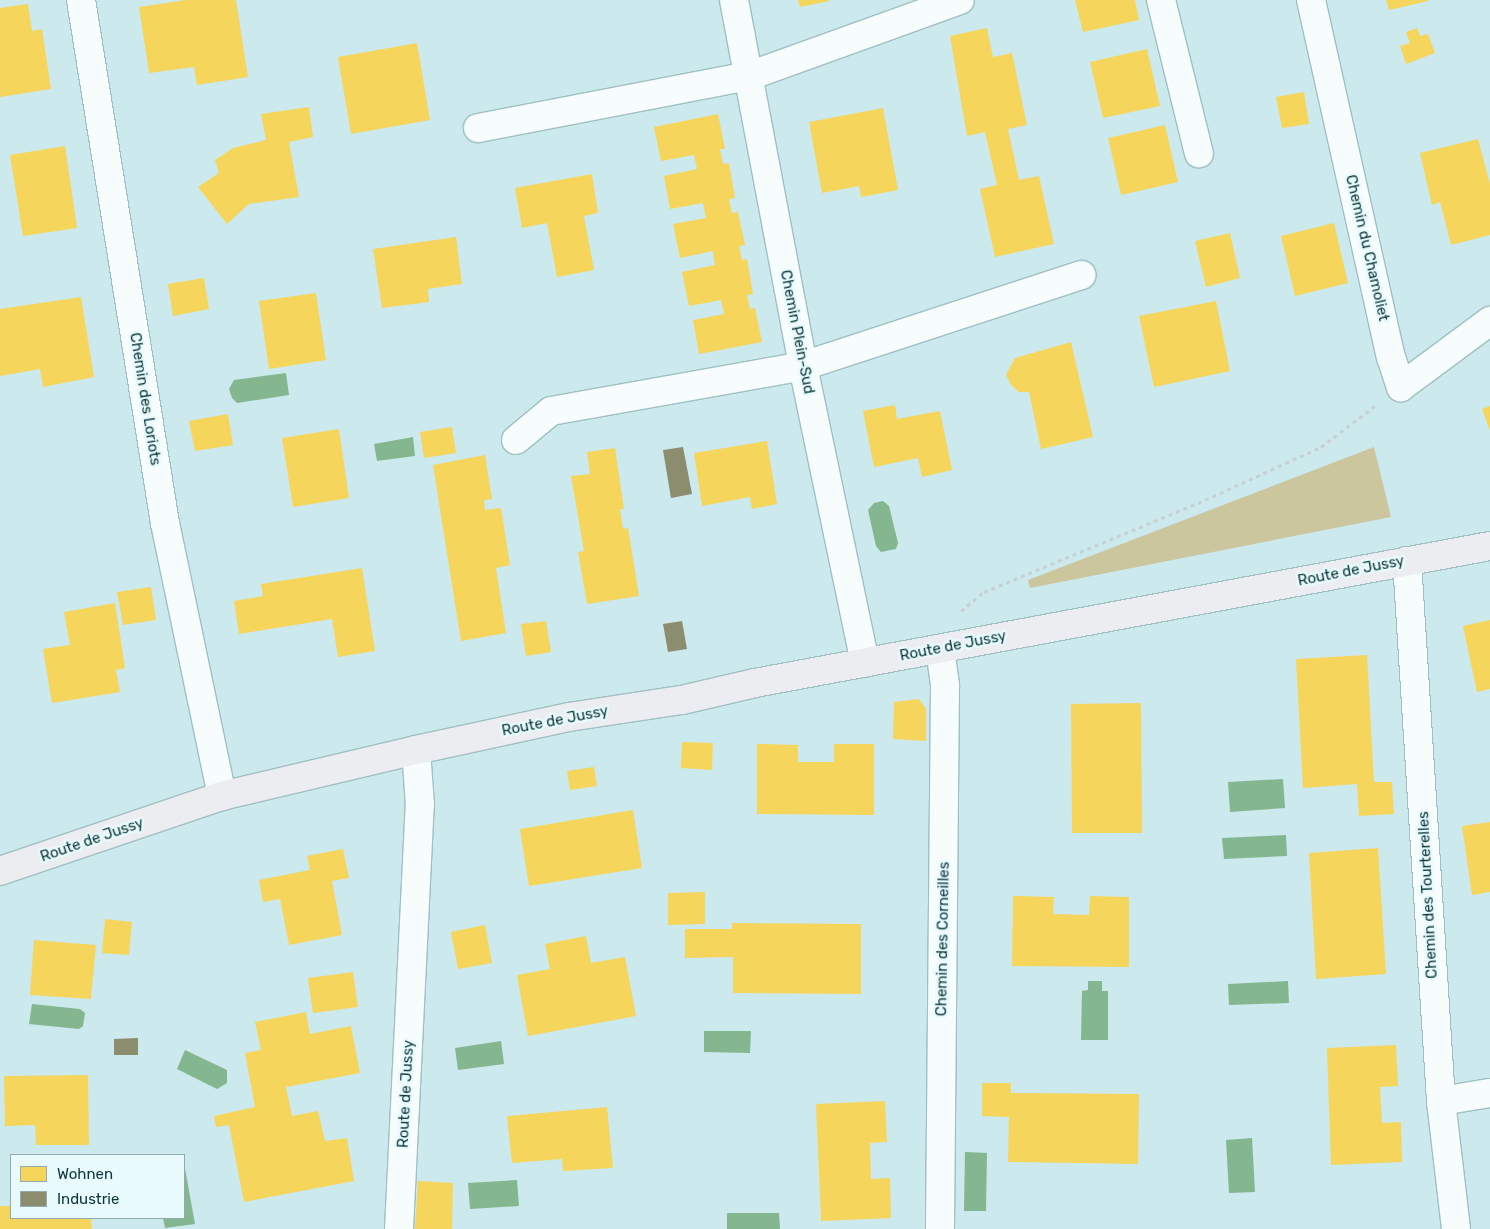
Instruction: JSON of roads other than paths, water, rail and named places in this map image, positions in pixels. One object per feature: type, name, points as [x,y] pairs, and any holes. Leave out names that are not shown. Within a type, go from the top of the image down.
[{"type":"main road","name":"Route de Jussy","points":[[0,871],[222,796],[416,750],[569,717],[682,700],[865,663],[1490,546]]},
{"type":"street","name":"Chemin des Loriots","points":[[81,0],[165,523],[222,796]]},
{"type":"street","name":"Chemin Plein-Sud","points":[[734,0],[803,366],[865,663]]},
{"type":"street","points":[[478,128],[749,76],[960,0]]},
{"type":"street","points":[[1161,0],[1199,153]]},
{"type":"street","name":"Chemin du Chamoliet","points":[[1311,0],[1391,356],[1400,387],[1490,322]]},
{"type":"street","points":[[516,440],[551,411],[803,366],[1081,275]]},
{"type":"street","name":"Chemin des Tourterelles","points":[[1407,561],[1441,1101],[1456,1229]]},
{"type":"street","name":"Chemin des Corneilles","points":[[940,649],[946,686],[940,1229]]},
{"type":"street","name":"Route de Jussy","points":[[399,1229],[420,805],[416,750]]},
{"type":"street","points":[[1441,1101],[1490,1093]]}]
